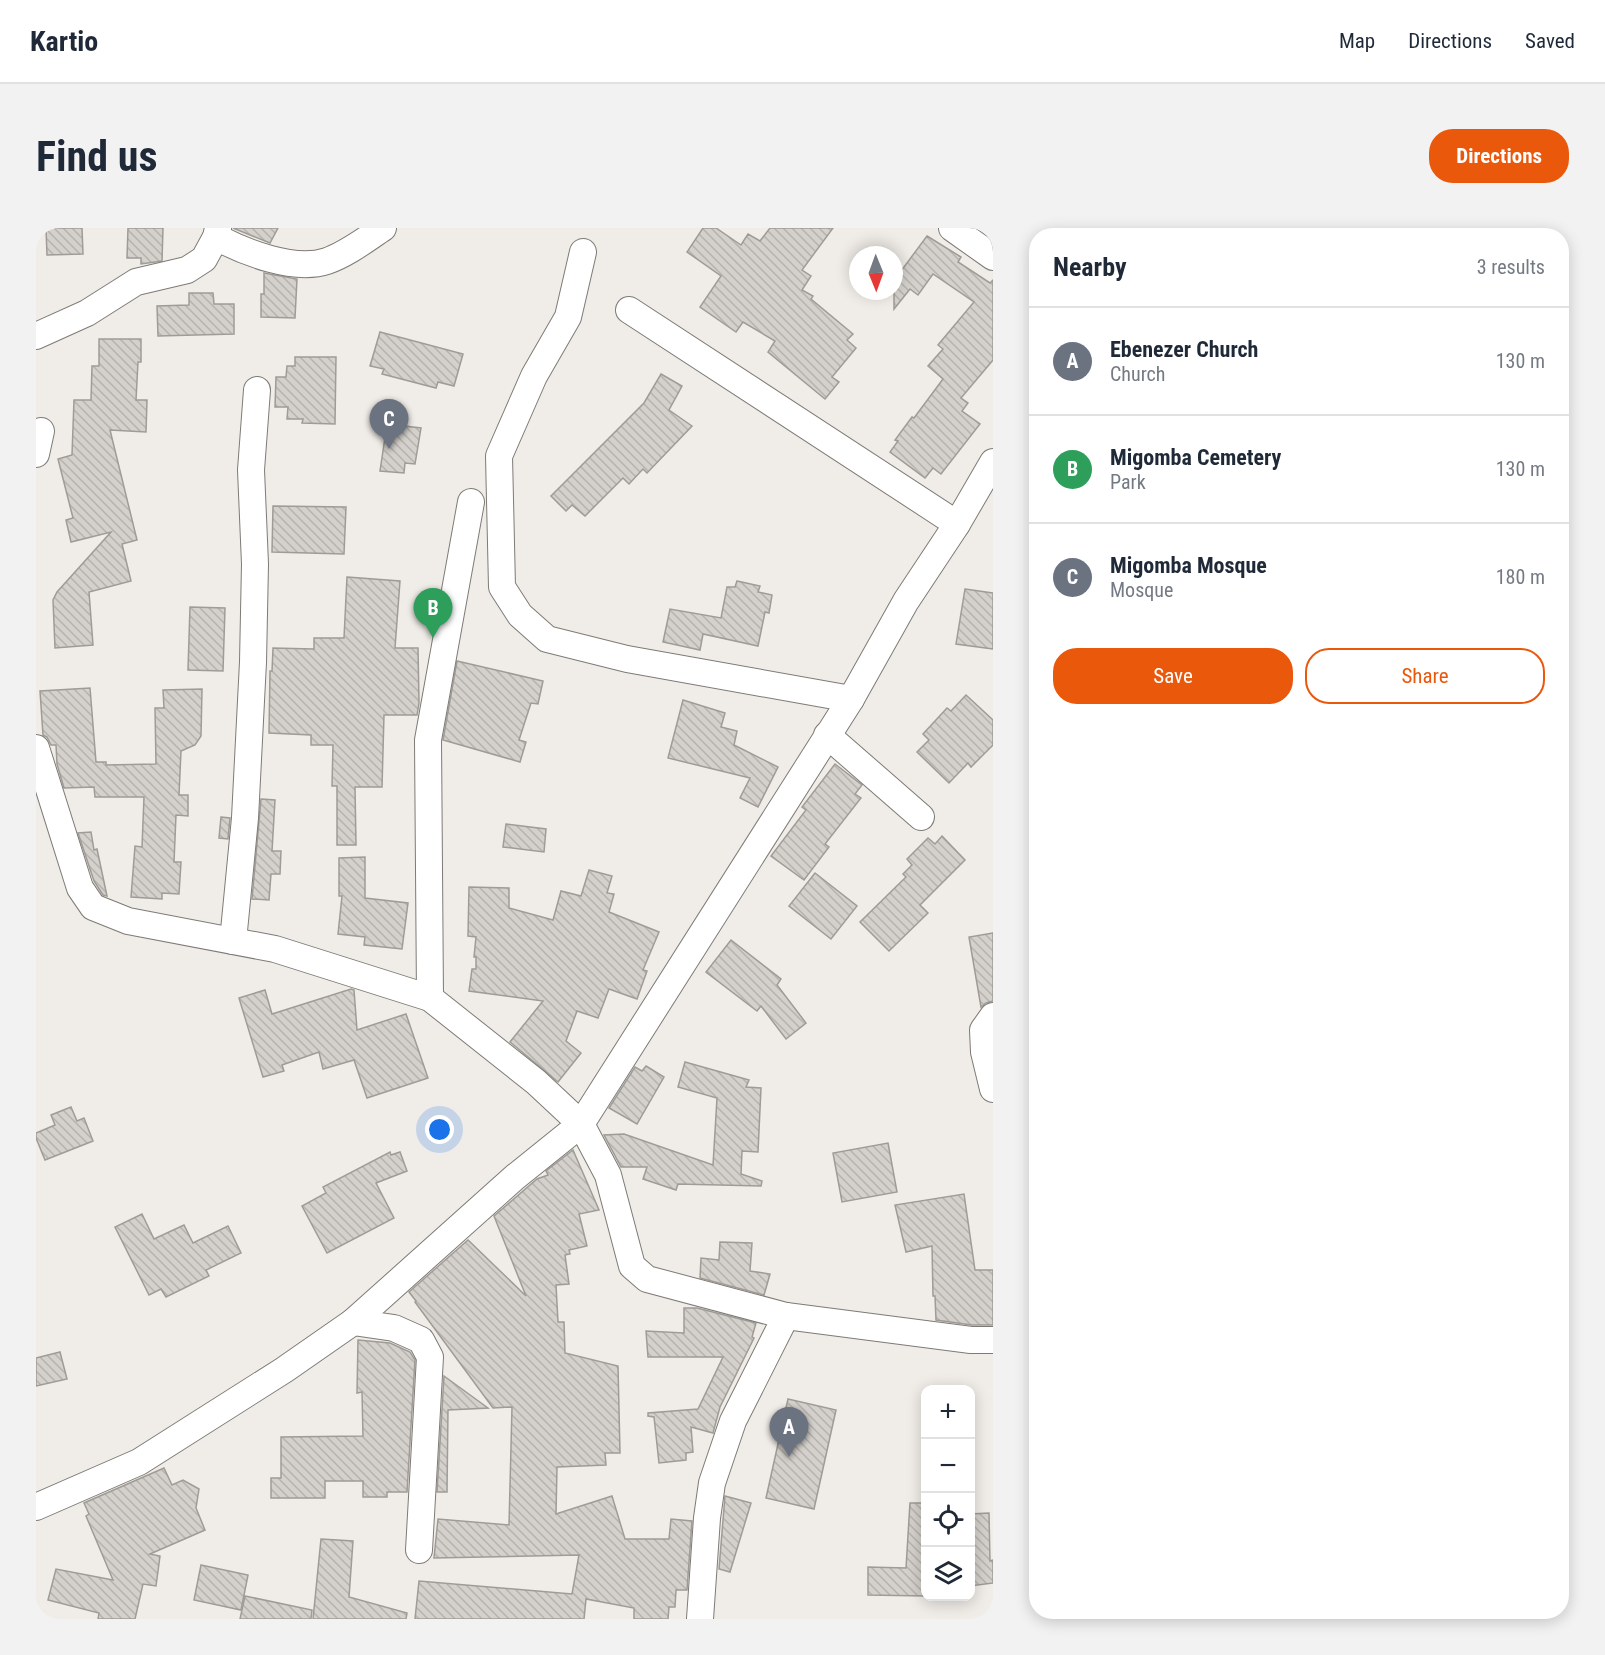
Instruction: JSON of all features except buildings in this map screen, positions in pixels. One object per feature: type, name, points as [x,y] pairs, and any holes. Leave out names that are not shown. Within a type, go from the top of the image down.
[{"type":"street","points":[[36,336],[87,312],[136,282],[187,270],[204,259],[217,233],[236,248],[276,260],[305,265],[327,261],[383,228]]},
{"type":"street","points":[[952,228],[993,257]]},
{"type":"street","points":[[583,252],[568,317],[534,376],[499,456],[502,587],[520,615],[547,639],[627,659],[851,699]]},
{"type":"street","points":[[629,310],[957,524]]},
{"type":"street","points":[[233,941],[244,828],[254,662],[255,564],[251,470],[256,390]]},
{"type":"street","points":[[36,1507],[139,1462],[284,1370],[353,1322],[515,1177],[581,1124],[851,699],[906,601],[957,524],[993,462]]},
{"type":"street","points":[[430,998],[428,740],[471,502]]},
{"type":"street","points":[[827,735],[921,817]]},
{"type":"street","points":[[36,748],[80,888],[93,907],[128,921],[274,949],[430,998],[537,1082],[581,1124],[608,1175],[632,1266],[647,1279],[786,1316],[971,1340],[993,1340]]},
{"type":"street","points":[[993,1016],[983,1030],[984,1052],[993,1089]]},
{"type":"street","points":[[700,1619],[707,1518],[712,1483],[734,1421],[786,1316]]},
{"type":"street","points":[[353,1322],[394,1328],[421,1340],[430,1357],[419,1550]]},
{"type":"place","name":"Migomba Mosque","points":[[389,449]]},
{"type":"place","name":"Migomba Cemetery","points":[[433,638]]},
{"type":"place","name":"Ebenezer Church","points":[[789,1457]]}]
